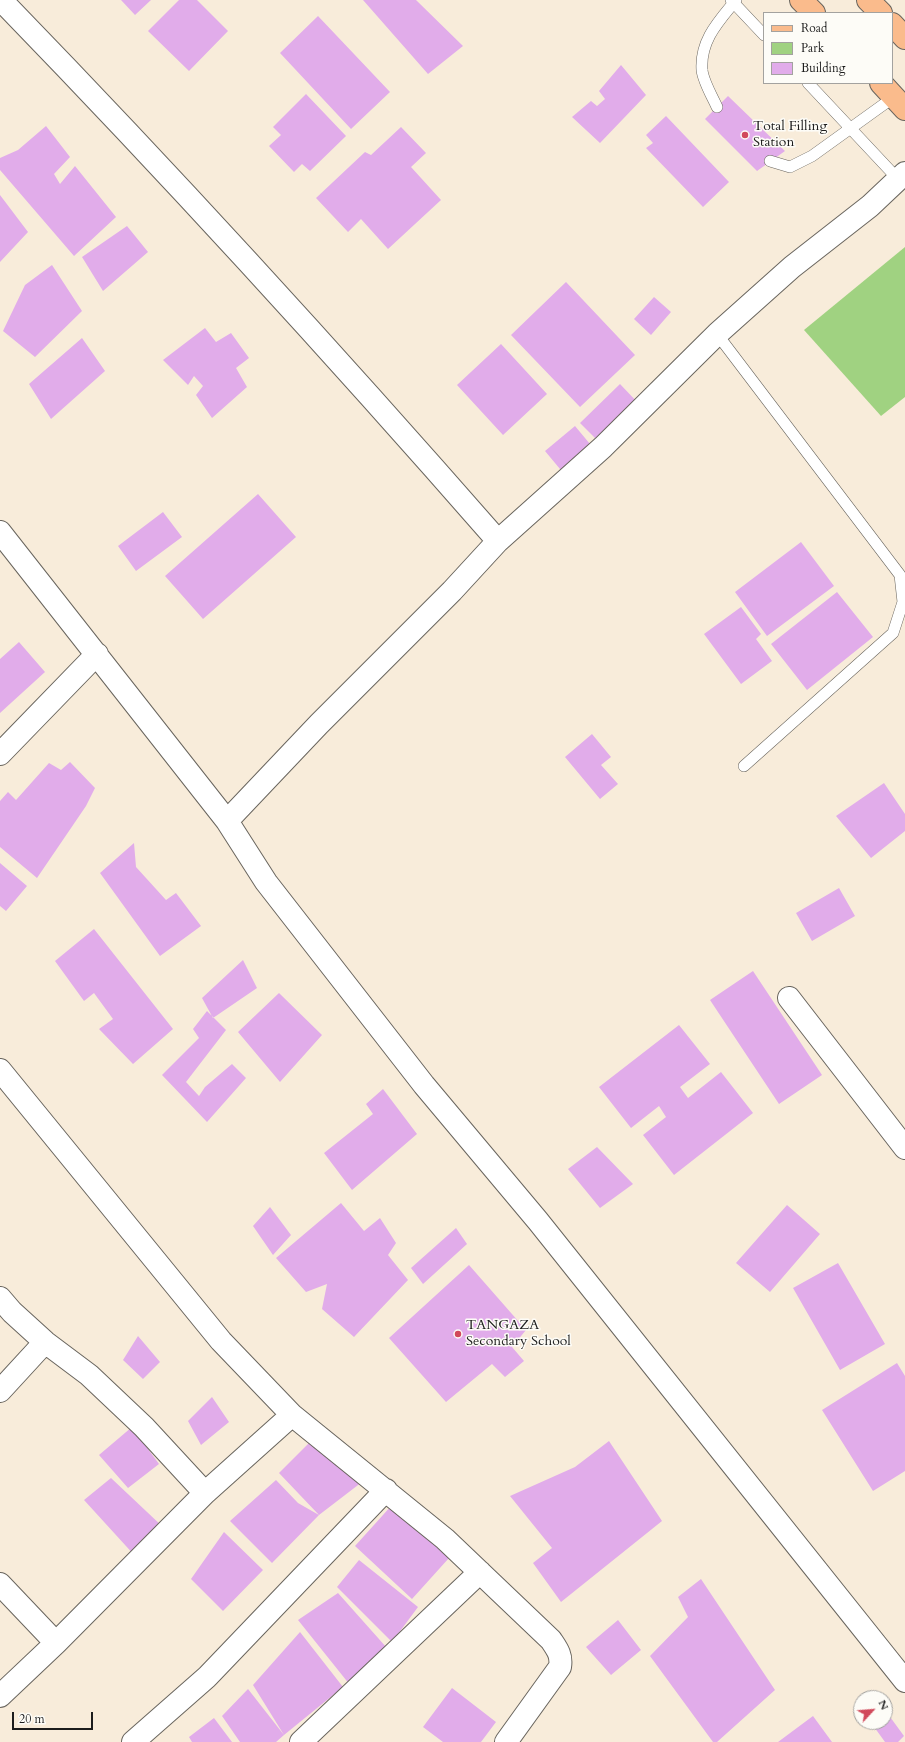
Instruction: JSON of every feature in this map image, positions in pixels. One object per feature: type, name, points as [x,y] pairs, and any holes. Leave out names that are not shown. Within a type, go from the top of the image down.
[{"type":"main road","points":[[801,0],[813,12]]},
{"type":"main road","points":[[868,0],[880,12]]},
{"type":"main road","points":[[893,25],[905,38]]},
{"type":"street","points":[[1,0],[156,162],[363,387],[498,541]]},
{"type":"street","points":[[227,821],[319,724],[452,591],[498,541],[603,448],[717,334],[792,267],[870,206],[901,176]]},
{"type":"street","points":[[0,532],[227,821],[266,882],[424,1085],[548,1233],[905,1681]]},
{"type":"street","points":[[1,750],[97,654]]},
{"type":"street","points":[[789,998],[905,1148]]},
{"type":"street","points":[[0,1070],[221,1341],[292,1414],[445,1539],[551,1640],[560,1655],[560,1667],[506,1742]]},
{"type":"street","points":[[0,1298],[45,1342],[89,1375],[144,1426],[205,1493]]},
{"type":"street","points":[[0,1391],[45,1342]]},
{"type":"street","points":[[0,1696],[56,1644],[205,1493],[292,1414]]},
{"type":"street","points":[[133,1742],[212,1672],[386,1490]]},
{"type":"street","points":[[301,1742],[480,1572]]},
{"type":"street","points":[[0,1584],[56,1644]]},
{"type":"lane","points":[[717,107],[702,71],[704,47],[713,28],[734,1],[763,34]]},
{"type":"lane","points":[[809,84],[850,129],[901,176]]},
{"type":"lane","points":[[770,161],[790,167],[812,156],[893,96]]},
{"type":"lane","points":[[717,334],[900,575],[903,602],[893,633],[744,766]]},
{"type":"green space","points":[[905,247],[905,397],[881,416],[804,330]]},
{"type":"building","points":[[121,0],[151,0],[135,15]]},
{"type":"building","points":[[179,0],[197,0],[228,31],[189,71],[148,31]]},
{"type":"building","points":[[363,0],[416,0],[463,46],[428,74]]},
{"type":"building","points":[[318,16],[390,92],[351,129],[280,53]]},
{"type":"building","points":[[621,65],[646,95],[600,143],[572,117],[591,101],[597,106],[605,99],[599,91]]},
{"type":"building","points":[[306,94],[346,136],[310,171],[302,164],[294,172],[269,146],[281,135],[273,127]]},
{"type":"building","name":"Total Filling Station","points":[[728,96],[785,151],[757,171],[705,119]]},
{"type":"building","points":[[666,116],[729,182],[703,207],[646,148],[653,143],[646,135]]},
{"type":"building","points":[[46,126],[70,157],[54,174],[60,184],[75,166],[116,217],[74,256],[0,170],[0,158],[18,150]]},
{"type":"building","points":[[401,127],[426,153],[411,167],[441,200],[388,249],[361,219],[348,232],[316,198],[365,152],[371,155]]},
{"type":"building","points":[[0,195],[28,232],[0,262]]},
{"type":"building","points":[[127,226],[148,252],[103,291],[82,257]]},
{"type":"building","points":[[52,265],[82,311],[35,357],[3,331],[25,285]]},
{"type":"building","points":[[566,282],[635,355],[580,407],[511,335]]},
{"type":"building","points":[[654,297],[671,312],[651,335],[634,319]]},
{"type":"building","points":[[205,328],[216,342],[231,333],[249,358],[236,368],[247,387],[212,418],[196,395],[203,386],[194,376],[188,385],[163,360]]},
{"type":"building","points":[[82,338],[105,371],[51,419],[29,384]]},
{"type":"building","points":[[501,344],[547,394],[503,435],[457,385]]},
{"type":"building","points":[[620,384],[639,404],[599,442],[580,423]]},
{"type":"building","points":[[575,426],[595,450],[565,475],[545,451]]},
{"type":"building","points":[[258,494],[296,537],[203,619],[165,576]]},
{"type":"building","points":[[163,512],[182,537],[136,571],[118,546]]},
{"type":"building","points":[[801,542],[834,586],[767,636],[735,592]]},
{"type":"building","points":[[837,592],[873,637],[807,690],[771,644]]},
{"type":"building","points":[[741,607],[761,634],[756,639],[772,661],[741,684],[704,634]]},
{"type":"building","points":[[19,642],[45,672],[0,713],[0,659]]},
{"type":"building","points":[[592,734],[611,757],[601,765],[618,784],[600,799],[565,757]]},
{"type":"building","points":[[70,762],[95,788],[86,806],[37,878],[0,847],[0,801],[8,792],[16,800],[49,763],[61,770]]},
{"type":"building","points":[[884,783],[905,814],[905,831],[871,858],[836,816]]},
{"type":"building","points":[[134,843],[136,867],[166,900],[176,893],[201,926],[160,956],[100,873]]},
{"type":"building","points":[[0,863],[27,886],[6,911],[0,906]]},
{"type":"building","points":[[839,888],[855,916],[812,941],[796,913]]},
{"type":"building","points":[[94,929],[173,1029],[133,1064],[99,1029],[113,1019],[94,993],[84,1001],[55,961]]},
{"type":"building","points":[[243,960],[257,988],[213,1018],[202,998]]},
{"type":"building","points":[[753,971],[822,1075],[779,1104],[710,1000]]},
{"type":"building","points":[[279,993],[322,1035],[280,1082],[238,1032]]},
{"type":"building","points":[[207,1011],[226,1030],[186,1082],[199,1096],[205,1087],[232,1064],[246,1078],[207,1122],[162,1075],[199,1038],[193,1029]]},
{"type":"building","points":[[679,1025],[710,1064],[680,1087],[688,1098],[721,1072],[753,1113],[674,1175],[643,1135],[666,1117],[659,1106],[631,1128],[599,1087]]},
{"type":"building","points":[[383,1089],[417,1134],[352,1190],[324,1153],[373,1114],[366,1104]]},
{"type":"building","points":[[597,1147],[633,1184],[600,1208],[568,1169]]},
{"type":"building","points":[[341,1203],[364,1231],[380,1218],[396,1243],[388,1255],[408,1280],[354,1337],[322,1309],[327,1284],[306,1292],[276,1258]]},
{"type":"building","points":[[787,1205],[820,1234],[770,1292],[736,1263]]},
{"type":"building","points":[[270,1207],[291,1235],[273,1255],[253,1226]]},
{"type":"building","points":[[456,1228],[467,1244],[423,1284],[411,1268]]},
{"type":"building","points":[[838,1263],[885,1344],[840,1370],[793,1288]]},
{"type":"building","name":"TANGAZA Secondary School","points":[[469,1265],[526,1330],[512,1347],[524,1361],[505,1377],[492,1364],[446,1402],[389,1338]]},
{"type":"building","points":[[138,1336],[160,1362],[143,1379],[123,1360]]},
{"type":"building","points":[[897,1363],[905,1376],[905,1471],[873,1491],[822,1410]]},
{"type":"building","points":[[212,1397],[229,1422],[201,1445],[188,1421]]},
{"type":"building","points":[[132,1427],[159,1464],[128,1488],[99,1455]]},
{"type":"building","points":[[312,1440],[362,1482],[319,1515],[279,1473]]},
{"type":"building","points":[[609,1441],[662,1521],[561,1602],[533,1563],[552,1548],[510,1496],[575,1467]]},
{"type":"building","points":[[111,1478],[164,1528],[136,1557],[84,1500]]},
{"type":"building","points":[[276,1480],[298,1503],[319,1515],[272,1563],[230,1521]]},
{"type":"building","points":[[392,1505],[449,1558],[412,1599],[355,1546]]},
{"type":"building","points":[[224,1532],[263,1570],[223,1611],[191,1579]]},
{"type":"building","points":[[359,1560],[418,1607],[392,1642],[337,1587]]},
{"type":"building","points":[[701,1579],[775,1690],[717,1742],[713,1742],[650,1656],[688,1617],[678,1597]]},
{"type":"building","points":[[338,1593],[387,1648],[350,1685],[298,1620]]},
{"type":"building","points":[[618,1620],[641,1650],[611,1675],[586,1647]]},
{"type":"building","points":[[300,1632],[343,1687],[284,1735],[253,1685]]},
{"type":"building","points":[[452,1688],[496,1722],[481,1742],[443,1742],[423,1727]]},
{"type":"building","points":[[248,1689],[284,1735],[276,1742],[240,1742],[222,1716]]},
{"type":"building","points":[[813,1716],[832,1742],[778,1742]]},
{"type":"building","points":[[214,1718],[232,1742],[192,1742],[189,1737]]},
{"type":"building","points":[[893,1721],[904,1736],[898,1742],[885,1742],[876,1730],[893,1730]]},
{"type":"place","name":"Total Filling Station","points":[[745,135]]},
{"type":"place","name":"TANGAZA Secondary School","points":[[458,1334]]}]
